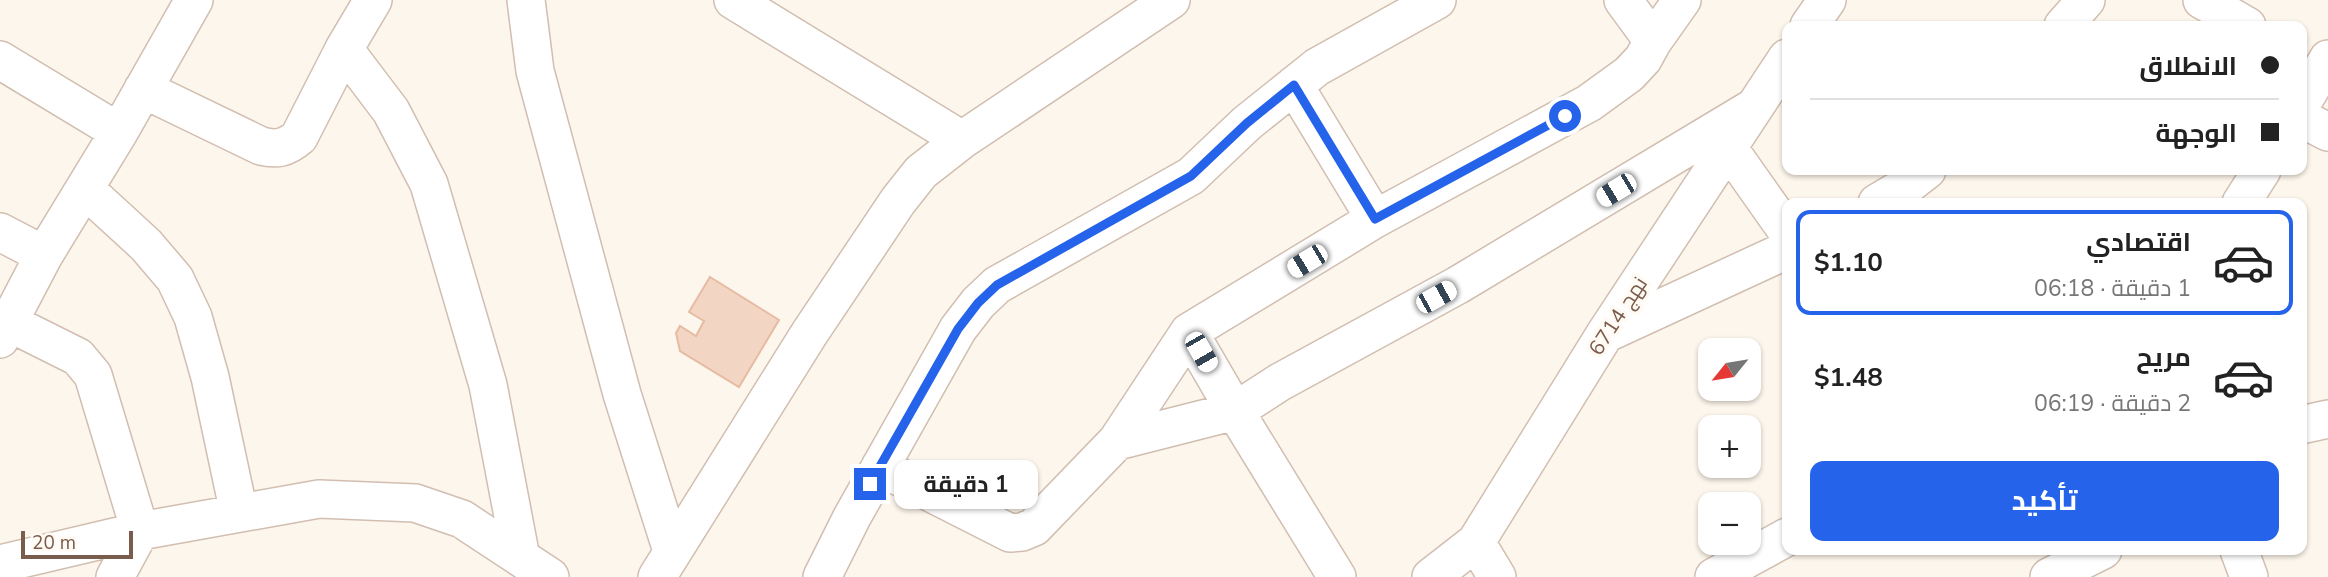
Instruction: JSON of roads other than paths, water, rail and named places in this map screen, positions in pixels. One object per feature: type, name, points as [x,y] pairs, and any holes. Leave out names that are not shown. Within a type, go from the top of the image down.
[{"type":"street","points":[[115,577],[140,531],[93,375],[78,356],[5,331],[44,255],[119,132],[194,0]]},
{"type":"street","points":[[143,89],[261,146],[276,150],[291,144],[299,136],[373,0]]},
{"type":"street","points":[[526,0],[536,71],[664,564]]},
{"type":"street","points":[[733,0],[962,140]]},
{"type":"street","points":[[664,564],[802,346],[920,172],[962,140],[1171,0]]},
{"type":"street","points":[[822,577],[852,517],[958,329],[978,303],[997,285],[1191,176],[1247,123],[1317,68],[1437,0]]},
{"type":"street","points":[[1623,0],[1653,41]]},
{"type":"street","points":[[880,467],[1010,533],[1034,527],[1117,441],[1189,332],[1375,219],[1589,103],[1629,74],[1643,59],[1682,0]]},
{"type":"street","points":[[1812,21],[1827,0]]},
{"type":"street","points":[[2067,21],[2086,0]]},
{"type":"street","points":[[2202,0],[2238,21]]},
{"type":"street","points":[[344,49],[391,111],[429,184],[488,385],[536,567]]},
{"type":"street","points":[[0,60],[119,132]]},
{"type":"street","points":[[2307,89],[2317,62]]},
{"type":"street","name":"نهج 6714","points":[[1476,542],[1605,334],[1782,65]]},
{"type":"street","points":[[1294,85],[1375,219]]},
{"type":"street","points":[[1117,441],[1235,411],[1280,382],[1458,285],[1752,109]]},
{"type":"street","points":[[2307,121],[2328,132]]},
{"type":"street","points":[[1727,146],[1782,224]]},
{"type":"street","points":[[1885,198],[1921,175]]},
{"type":"street","points":[[2244,198],[2259,175]]},
{"type":"street","points":[[85,189],[146,246],[180,288],[193,317],[210,377],[239,513]]},
{"type":"street","points":[[0,232],[44,255]]},
{"type":"street","points":[[1605,334],[1782,252]]},
{"type":"street","points":[[1189,332],[1338,577]]},
{"type":"street","points":[[2307,424],[2328,419]]},
{"type":"street","points":[[0,564],[140,531],[319,499],[415,503],[462,519],[536,567]]},
{"type":"street","points":[[1714,577],[1782,540]]},
{"type":"street","points":[[1431,577],[1476,542],[1497,577]]},
{"type":"street","points":[[2049,577],[2093,555]]},
{"type":"street","points":[[2241,555],[2249,577]]}]
